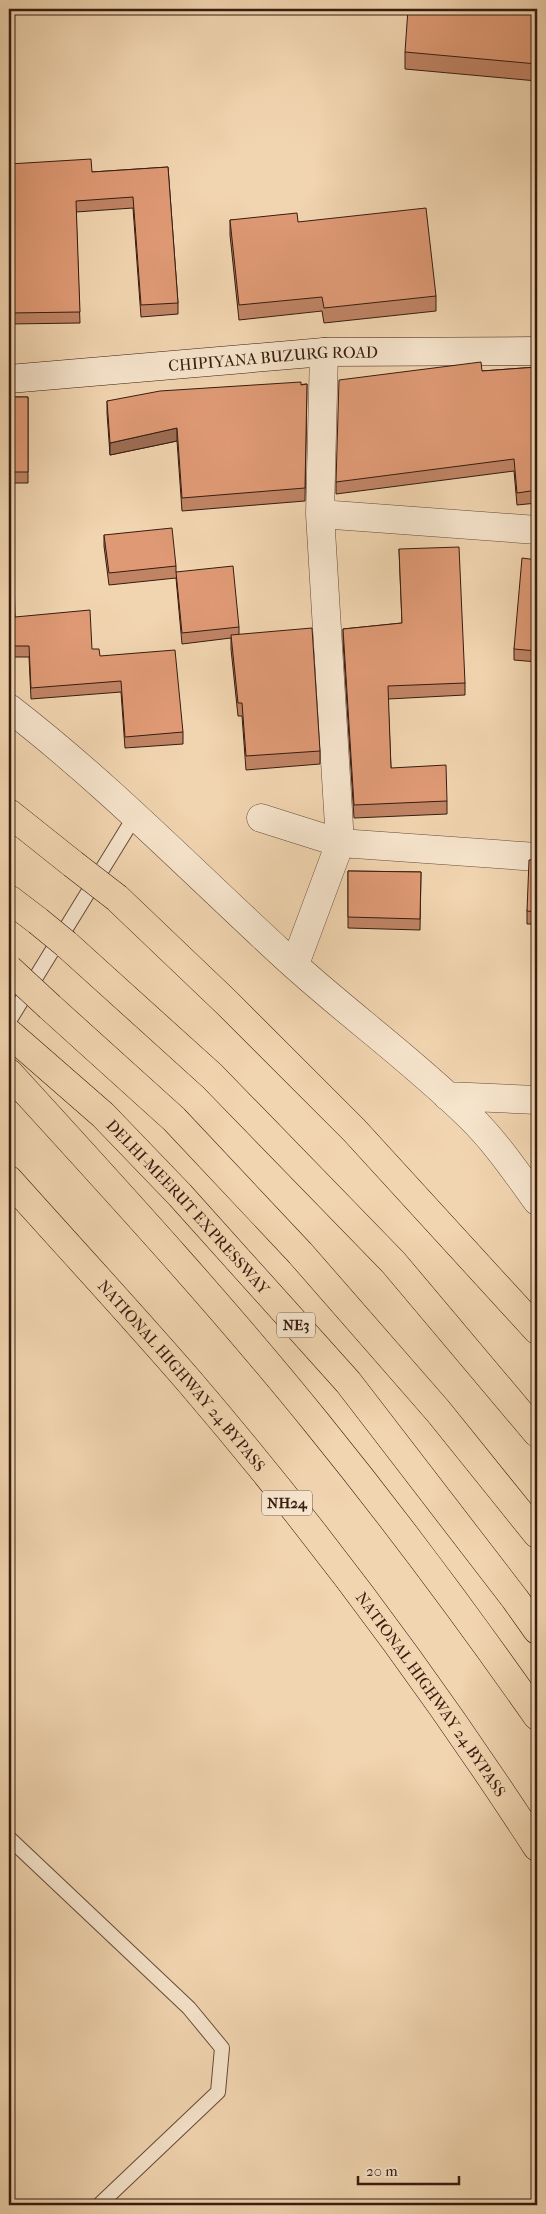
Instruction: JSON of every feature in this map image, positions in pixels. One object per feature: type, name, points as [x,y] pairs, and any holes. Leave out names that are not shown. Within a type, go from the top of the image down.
[{"type":"highway","points":[[9,813],[117,898],[226,1002],[354,1130],[537,1330]]},
{"type":"highway","points":[[9,899],[66,944],[212,1076],[386,1254],[537,1433]]},
{"type":"highway","points":[[9,969],[174,1119],[300,1253],[438,1411],[537,1534]]},
{"type":"highway","name":"DELHI-MEERUT EXPRESSWAY","points":[[17,1040],[116,1128],[180,1195],[348,1382],[516,1599],[537,1630]]},
{"type":"highway","points":[[9,1073],[133,1209],[316,1421],[471,1622],[537,1716]]},
{"type":"highway","name":"NATIONAL HIGHWAY 24 BYPASS","points":[[9,1180],[189,1381],[317,1539],[425,1682],[537,1848]]},
{"type":"street","name":"CHIPIYANA BUZURG ROAD","points":[[9,379],[324,352],[537,350]]},
{"type":"street","points":[[295,964],[340,843],[320,514],[324,352]]},
{"type":"street","points":[[320,514],[537,530]]},
{"type":"street","points":[[9,708],[49,739],[295,964],[470,1116],[499,1149],[537,1201]]},
{"type":"street","points":[[261,818],[340,843],[537,857]]},
{"type":"street","points":[[447,1096],[537,1100]]},
{"type":"lane","points":[[9,1021],[135,816]]},
{"type":"lane","points":[[9,1838],[189,2008],[222,2048],[218,2092],[99,2205]]},
{"type":"building","points":[[408,9],[537,9],[537,64],[405,52]]},
{"type":"building","points":[[91,159],[92,172],[168,167],[178,303],[141,305],[133,197],[76,201],[80,312],[9,313],[9,164]]},
{"type":"building","points":[[426,208],[436,296],[324,308],[322,297],[239,305],[230,220],[297,213],[298,222]]},
{"type":"building","points":[[481,362],[482,371],[537,367],[537,490],[517,493],[514,459],[336,482],[339,380]]},
{"type":"building","points":[[301,382],[301,385],[307,384],[305,488],[182,498],[177,428],[110,443],[107,401],[160,391]]},
{"type":"building","points":[[9,397],[28,397],[28,472],[9,472]]},
{"type":"building","points":[[172,528],[176,566],[109,573],[104,535]]},
{"type":"building","points":[[459,547],[465,683],[388,686],[391,768],[446,765],[447,801],[354,805],[343,629],[402,623],[399,549]]},
{"type":"building","points":[[522,558],[537,560],[537,651],[514,649]]},
{"type":"building","points":[[233,566],[239,627],[182,633],[176,572]]},
{"type":"building","points":[[9,574],[14,574],[15,617],[90,610],[92,649],[99,649],[100,656],[175,650],[183,732],[125,737],[121,681],[31,688],[29,646],[9,646]]},
{"type":"building","points":[[312,628],[320,751],[246,756],[242,703],[238,703],[231,635]]},
{"type":"building","points":[[537,859],[537,912],[527,911],[529,860]]},
{"type":"building","points":[[348,871],[421,872],[420,919],[348,917]]}]
